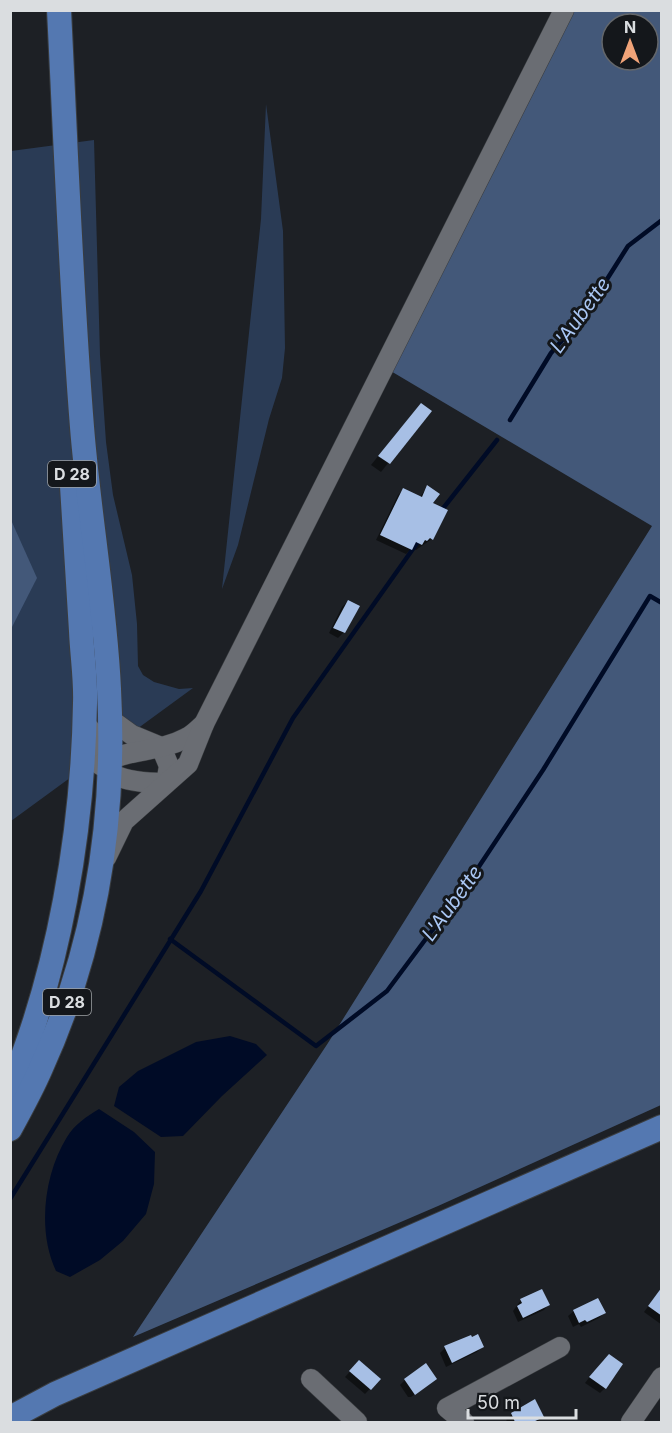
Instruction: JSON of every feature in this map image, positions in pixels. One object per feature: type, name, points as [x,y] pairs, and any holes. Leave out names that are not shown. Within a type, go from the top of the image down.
[{"type":"main road","name":"D 28","points":[[10,1089],[35,1022],[56,941],[69,875],[80,782],[85,702],[46,10]]},
{"type":"main road","name":"D 28","points":[[10,1130],[41,1068],[67,1001],[90,926],[107,835],[110,719],[108,676],[82,429],[59,10]]},
{"type":"main road","points":[[10,1418],[55,1394],[662,1127]]},
{"type":"main road","points":[[10,1406],[55,1394]]},
{"type":"street","points":[[102,867],[121,825],[188,764],[204,724],[564,10]]},
{"type":"street","points":[[85,702],[89,709],[93,752],[123,780],[166,783]]},
{"type":"street","points":[[110,719],[132,735],[161,747],[169,766],[166,783]]},
{"type":"street","points":[[80,782],[134,751],[161,747],[185,739],[204,724]]},
{"type":"street","points":[[464,1422],[447,1408],[560,1347]]},
{"type":"street","points":[[631,1422],[662,1377]]},
{"type":"street","points":[[311,1379],[357,1422]]},
{"type":"shaded area","points":[[569,11],[661,11],[661,1105],[438,1206],[133,1337],[328,1043],[652,526],[384,367]]},
{"type":"shaded area","points":[[266,104],[283,231],[285,348],[282,378],[269,419],[238,545],[222,589],[261,219]]},
{"type":"shaded area","points":[[94,140],[100,355],[106,442],[113,495],[132,575],[138,666],[143,675],[154,682],[179,689],[193,688],[11,821],[11,151]]},
{"type":"shaded area","points":[[11,520],[37,578],[10,629]]},
{"type":"shaded area","points":[[230,1036],[256,1044],[267,1055],[183,1136],[161,1137],[114,1106],[119,1087],[138,1071],[196,1042]]},
{"type":"shaded area","points":[[99,1109],[134,1132],[155,1152],[154,1184],[146,1214],[123,1241],[100,1260],[70,1277],[56,1271],[50,1255],[45,1221],[48,1185],[59,1152],[70,1133],[81,1121]]},
{"type":"building","points":[[421,403],[432,411],[390,464],[378,456]]},
{"type":"building","points":[[427,485],[440,494],[433,503],[448,510],[433,540],[430,538],[425,540],[422,545],[416,542],[412,550],[380,535],[403,488],[422,497]]},
{"type":"building","points":[[348,600],[360,606],[345,633],[333,628]]},
{"type":"building","points":[[662,1287],[662,1316],[648,1306]]},
{"type":"building","points":[[542,1289],[550,1305],[523,1318],[517,1306],[522,1303],[520,1299]]},
{"type":"building","points":[[598,1298],[606,1313],[587,1322],[585,1320],[579,1323],[573,1310]]},
{"type":"building","points":[[478,1334],[484,1347],[452,1363],[444,1346]]},
{"type":"building","points":[[609,1354],[623,1364],[606,1389],[589,1377]]},
{"type":"building","points":[[359,1360],[381,1379],[371,1390],[349,1371]]},
{"type":"building","points":[[426,1363],[437,1379],[415,1395],[404,1379]]},
{"type":"building","points":[[535,1399],[544,1417],[533,1422],[515,1422],[511,1413]]},
{"type":"waterway","name":"L'Aubette","points":[[510,420],[551,353],[585,314],[628,246],[662,220]]},
{"type":"waterway","name":"L'Aubette","points":[[441,511],[497,440]]},
{"type":"waterway","name":"L'Aubette","points":[[10,1199],[201,891],[293,718],[420,539]]},
{"type":"waterway","name":"L'Aubette","points":[[170,939],[316,1046],[387,991],[472,877],[543,770],[650,596],[662,603]]}]
